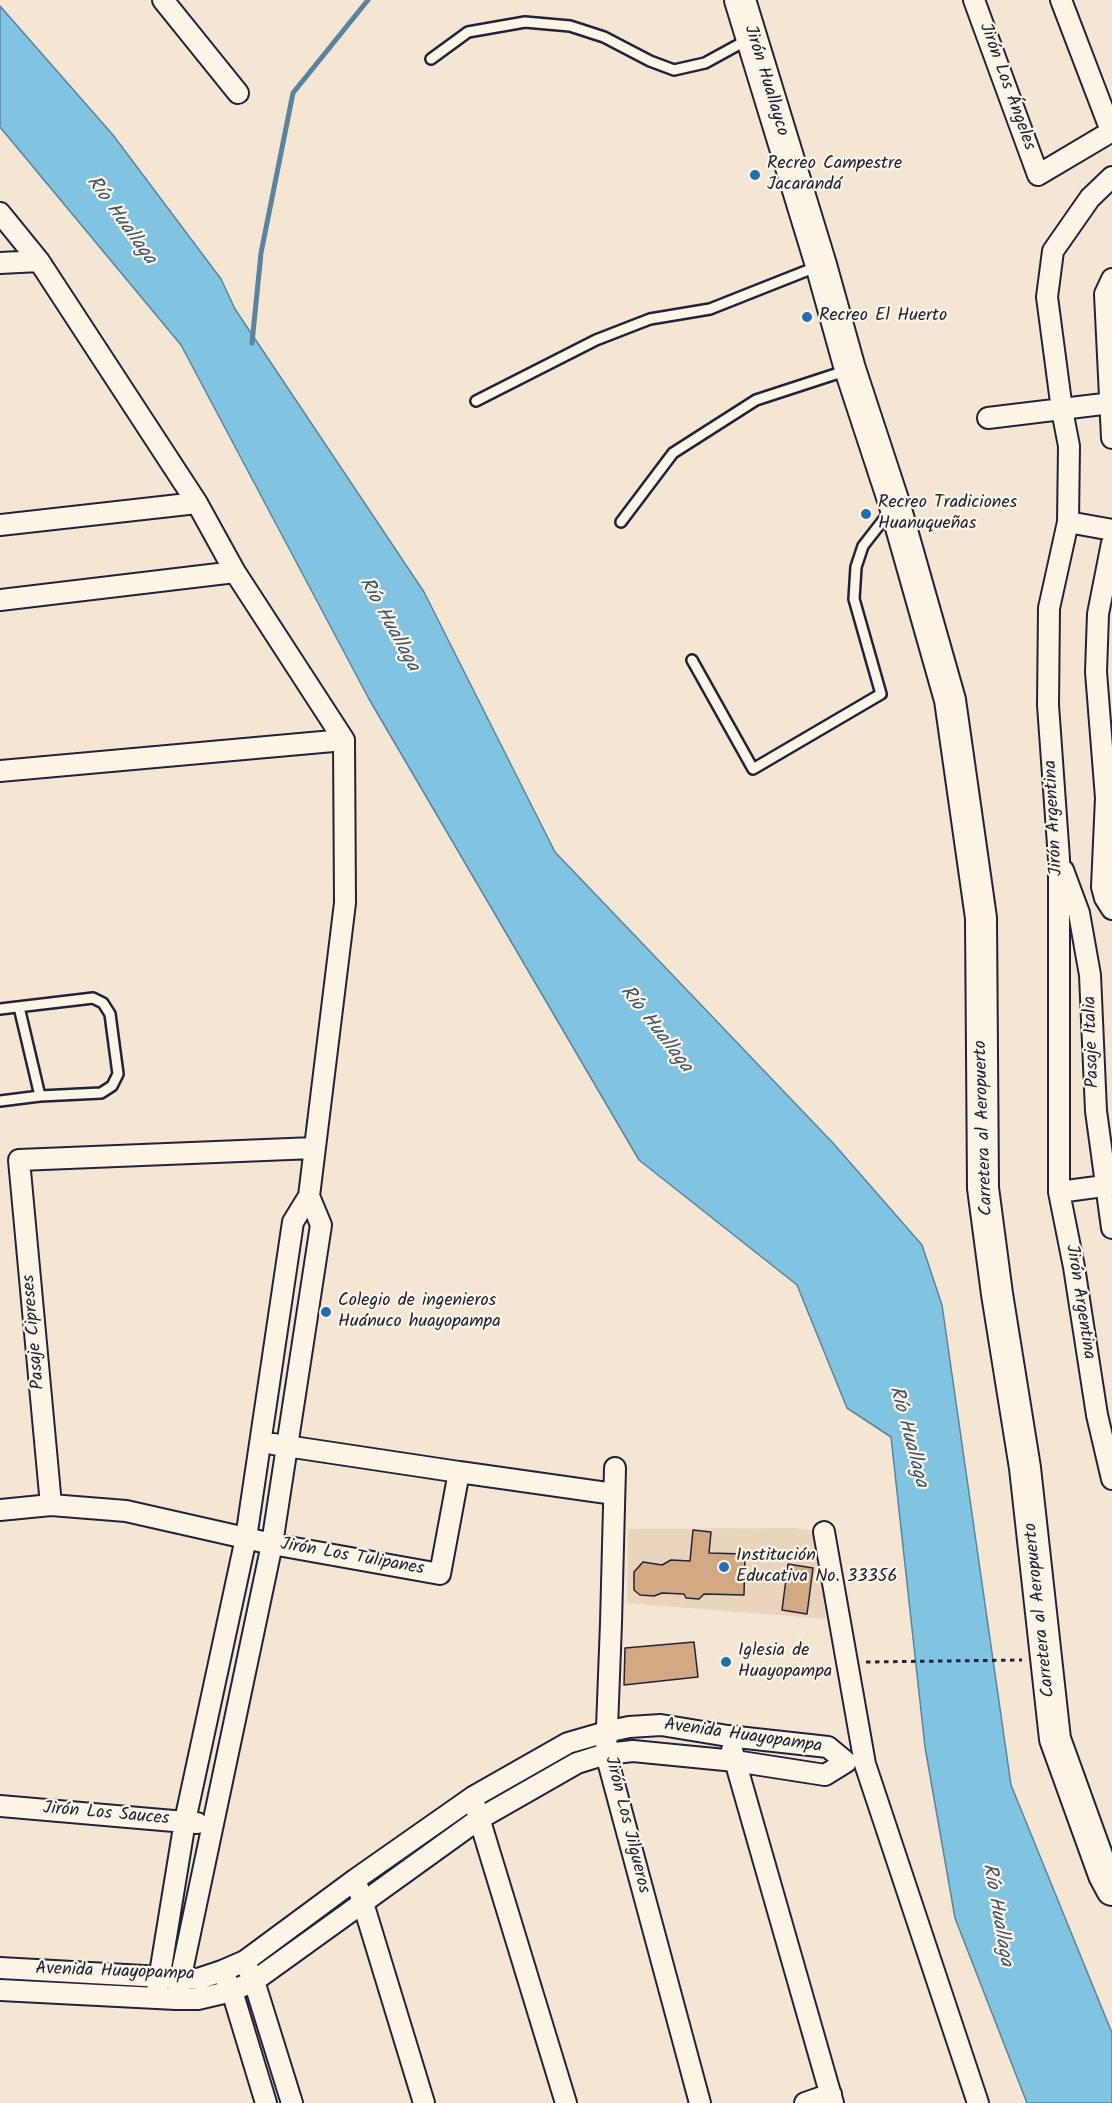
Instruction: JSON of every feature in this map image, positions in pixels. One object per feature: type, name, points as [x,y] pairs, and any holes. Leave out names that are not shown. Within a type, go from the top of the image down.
[{"type":"main road","name":"Jirón Huallayco","points":[[740,0],[821,265],[850,369]]},
{"type":"main road","name":"Carretera al Aeropuerto","points":[[850,369],[895,506],[950,700],[979,907],[983,1188],[997,1294],[1025,1468],[1055,1739],[1104,1875],[1112,1890]]},
{"type":"street","points":[[163,0],[238,93]]},
{"type":"street","name":"Jirón Los Ángeles","points":[[974,0],[1038,175],[1112,131]]},
{"type":"street","points":[[1061,0],[1112,131]]},
{"type":"street","name":"Jirón Argentina","points":[[1112,177],[1090,198],[1053,250],[1047,297],[1069,446],[1068,522],[1049,608],[1048,705],[1059,859],[1059,1192],[1074,1267],[1097,1415],[1112,1479]]},
{"type":"street","points":[[0,213],[39,261],[197,503],[235,572],[344,741],[345,903],[309,1196],[293,1222],[246,1538],[185,1821],[156,1998]]},
{"type":"street","points":[[0,263],[39,261]]},
{"type":"street","points":[[1112,279],[1105,294],[1112,438]]},
{"type":"street","points":[[988,418],[1111,403]]},
{"type":"street","points":[[0,525],[197,503]]},
{"type":"street","points":[[1068,522],[1112,530]]},
{"type":"street","points":[[1112,543],[1098,614],[1096,672],[1106,798],[1102,880],[1105,898],[1112,909]]},
{"type":"street","points":[[0,600],[235,572]]},
{"type":"street","points":[[0,771],[344,741]]},
{"type":"street","name":"Pasaje Italia","points":[[1059,859],[1079,913],[1090,975],[1096,1111],[1109,1185],[1112,1228]]},
{"type":"street","name":"Pasaje Cipreses","points":[[51,1505],[19,1160],[314,1148]]},
{"type":"street","points":[[1059,1192],[1109,1185]]},
{"type":"street","points":[[176,1999],[272,1544],[321,1225],[309,1196]]},
{"type":"street","points":[[262,1442],[614,1494]]},
{"type":"street","name":"Jirón Los Jilgueros","points":[[615,1468],[612,1623],[606,1754],[700,2103]]},
{"type":"street","name":"Jirón Los Tulipanes","points":[[0,1510],[51,1505],[126,1511],[272,1544],[440,1574],[459,1472]]},
{"type":"street","points":[[824,1532],[856,1763],[978,2103]]},
{"type":"street","name":"Avenida Huayopampa","points":[[0,1968],[198,1978],[222,1971],[244,1961],[473,1797],[568,1743],[606,1732],[629,1727],[661,1725],[728,1736],[828,1747],[856,1763]]},
{"type":"street","points":[[728,1736],[832,2098],[805,2103]]},
{"type":"street","name":"Avenida Huayopampa","points":[[0,1990],[176,1999],[198,1999],[232,1991],[254,1980],[479,1819],[577,1763],[606,1754],[633,1750],[735,1761],[825,1775],[856,1763]]},
{"type":"street","points":[[473,1797],[566,2103]]},
{"type":"street","name":"Jirón Los Sauces","points":[[0,1806],[212,1825]]},
{"type":"street","points":[[356,1879],[424,2103]]},
{"type":"street","points":[[244,1961],[254,1980],[292,2103]]},
{"type":"street","points":[[222,1971],[232,1991],[266,2103]]},
{"type":"lane","points":[[431,59],[468,32],[525,22],[570,26],[604,38],[674,70],[705,63],[752,38]]},
{"type":"lane","points":[[476,401],[596,340],[650,319],[710,309],[821,265]]},
{"type":"lane","points":[[621,522],[665,461],[701,434],[756,400],[850,369]]},
{"type":"lane","points":[[692,660],[753,769],[881,694],[854,599],[856,567],[863,546],[895,506]]},
{"type":"lane","points":[[0,1009],[93,998],[103,1003],[110,1014],[118,1074],[112,1086],[101,1093],[40,1096],[0,1101]]},
{"type":"lane","points":[[20,1007],[40,1096]]},
{"type":"path","points":[[871,1661],[1003,1660]]},
{"type":"shaded area","name":"Institución Educativa No. 33356","points":[[795,1528],[815,1531],[826,1619],[627,1603],[628,1529]]},
{"type":"water","name":"Río Huallaga","points":[[0,6],[113,135],[221,279],[235,309],[424,592],[555,852],[833,1143],[922,1245],[942,1305],[1011,1785],[1112,2033],[1112,2103],[1027,2103],[955,1918],[925,1747],[891,1437],[847,1408],[797,1285],[639,1160],[369,699],[181,345],[0,127]]},
{"type":"building","points":[[693,1530],[711,1532],[709,1553],[745,1554],[744,1595],[704,1594],[699,1599],[686,1598],[684,1594],[640,1595],[634,1590],[634,1572],[643,1562],[662,1565],[671,1560],[690,1561]]},
{"type":"building","points":[[788,1564],[813,1568],[807,1614],[782,1610]]},
{"type":"building","points":[[694,1642],[698,1677],[624,1685],[625,1648]]},
{"type":"waterway","points":[[252,343],[261,253],[293,93],[368,0]]},
{"type":"place","name":"Recreo Campestre Jacarandá","points":[[755,175]]},
{"type":"place","name":"Recreo El Huerto","points":[[807,317]]},
{"type":"place","name":"Recreo Tradiciones Huanuqueñas","points":[[866,514]]},
{"type":"place","name":"Colegio de ingenieros Huánuco huayopampa","points":[[326,1312]]},
{"type":"place","name":"Institución Educativa No. 33356","points":[[724,1567]]},
{"type":"place","name":"Iglesia de Huayopampa","points":[[726,1662]]}]
